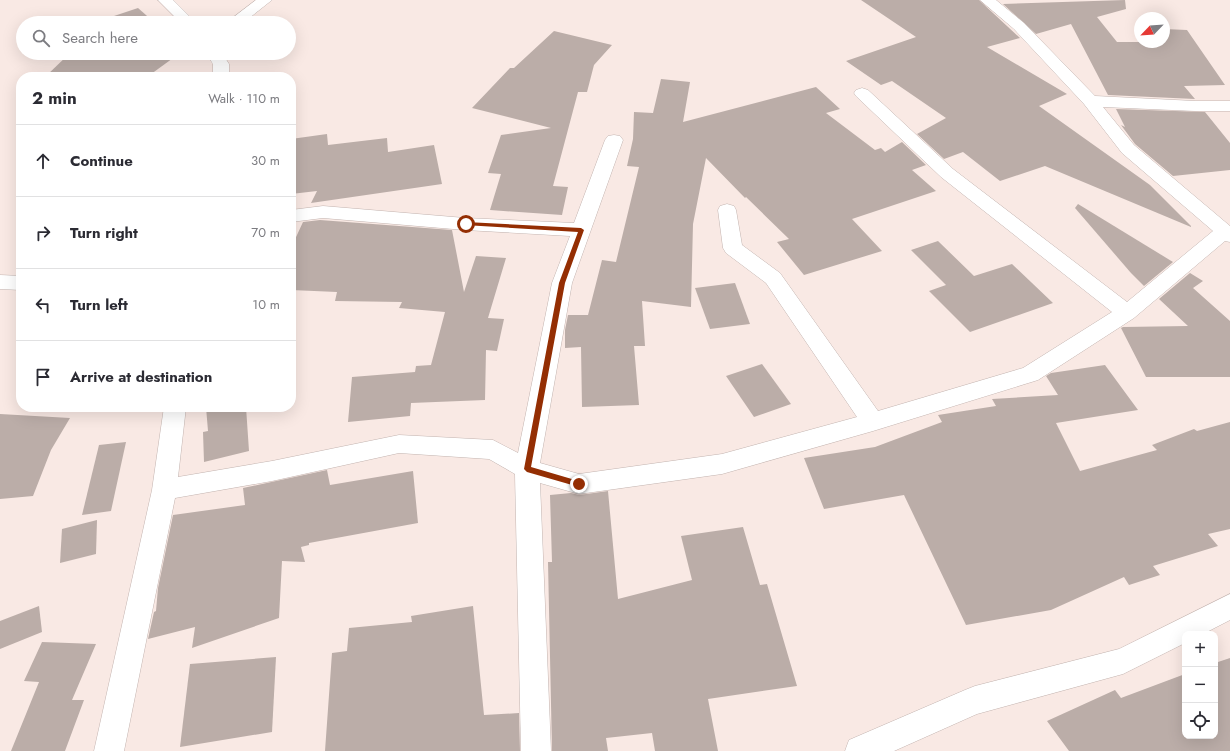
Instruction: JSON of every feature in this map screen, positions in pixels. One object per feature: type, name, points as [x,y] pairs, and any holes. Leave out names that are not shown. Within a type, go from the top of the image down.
[{"type":"street","points":[[165,0],[182,16]]},
{"type":"street","points":[[243,16],[265,0]]},
{"type":"street","points":[[164,490],[272,471],[399,444],[493,450],[527,469],[579,484],[722,464],[873,422],[1030,374],[1127,314],[1227,234],[1128,149],[1090,101],[1019,26],[987,0]]},
{"type":"street","points":[[218,60],[221,64],[221,72]]},
{"type":"street","points":[[862,93],[947,173],[1127,314]]},
{"type":"street","points":[[1090,101],[1195,106],[1230,106]]},
{"type":"street","points":[[536,751],[527,469],[562,283],[614,140]]},
{"type":"street","points":[[727,210],[733,248],[773,278],[873,422]]},
{"type":"street","points":[[296,215],[323,212],[466,224],[581,230]]},
{"type":"street","points":[[0,282],[16,283]]},
{"type":"street","points":[[108,751],[164,490],[174,412]]},
{"type":"street","points":[[860,751],[975,700],[1123,661],[1230,606]]},
{"type":"building","points":[[861,0],[979,0],[1020,38],[987,47],[1067,94],[1039,106],[1150,185],[1191,227],[1045,166],[1000,181],[963,152],[944,159],[917,134],[946,118],[892,81],[881,85],[846,61],[916,37]]},
{"type":"building","points":[[1125,0],[1126,9],[1097,17],[1117,42],[1134,42],[1134,48],[1170,48],[1170,29],[1187,30],[1225,85],[1184,86],[1195,99],[1108,95],[1071,24],[1036,34],[1003,4]]},
{"type":"building","points":[[138,8],[147,16],[114,16]]},
{"type":"building","points":[[554,31],[612,45],[594,65],[587,92],[578,92],[553,186],[568,187],[562,215],[490,210],[501,174],[488,173],[501,135],[551,128],[472,108],[510,68],[514,68]]},
{"type":"building","points":[[63,60],[170,60],[154,72],[50,72]]},
{"type":"building","points":[[661,79],[690,82],[683,122],[816,87],[840,109],[826,113],[875,150],[881,148],[885,152],[902,142],[926,165],[912,170],[936,191],[852,219],[882,251],[804,275],[777,242],[789,239],[746,197],[745,198],[706,158],[693,224],[691,307],[642,301],[645,346],[634,346],[639,405],[582,407],[581,347],[565,348],[565,330],[568,315],[588,315],[602,260],[616,262],[639,167],[627,166],[633,139],[634,112],[653,113]]},
{"type":"building","points":[[1116,109],[1205,112],[1230,143],[1230,170],[1173,176],[1135,144],[1121,125],[1125,127]]},
{"type":"building","points":[[327,134],[328,145],[387,138],[388,152],[434,145],[442,184],[311,203],[317,191],[296,193],[296,138]]},
{"type":"building","points":[[1078,204],[1173,262],[1144,286],[1075,208]]},
{"type":"building","points":[[320,220],[452,230],[464,292],[476,256],[506,258],[488,318],[504,319],[497,351],[486,350],[485,400],[411,403],[410,416],[348,422],[352,377],[415,372],[416,366],[431,365],[445,312],[399,308],[402,302],[335,301],[337,292],[296,290],[296,237],[303,222]]},
{"type":"building","points":[[938,241],[974,276],[1012,264],[1053,303],[970,332],[929,291],[946,285],[911,250]]},
{"type":"building","points":[[1190,273],[1203,281],[1193,288],[1230,321],[1230,377],[1146,377],[1121,328],[1188,326],[1159,299]]},
{"type":"building","points":[[735,283],[750,324],[710,329],[695,288]]},
{"type":"building","points":[[762,364],[791,404],[754,417],[726,376]]},
{"type":"building","points":[[1105,365],[1138,410],[1056,423],[1080,471],[1157,450],[1152,445],[1194,429],[1197,431],[1230,422],[1230,529],[1208,534],[1218,546],[1153,566],[1160,575],[1129,585],[1124,577],[1051,610],[966,625],[904,495],[824,509],[804,458],[875,447],[942,422],[938,415],[996,406],[992,399],[1058,395],[1046,376],[1051,373]]},
{"type":"building","points":[[206,412],[246,412],[249,451],[204,462],[203,432],[208,431]]},
{"type":"building","points":[[0,414],[70,418],[51,450],[33,496],[0,499]]},
{"type":"building","points":[[126,442],[111,511],[82,515],[99,445]]},
{"type":"building","points":[[327,470],[330,485],[413,471],[418,523],[309,543],[309,545],[301,547],[305,562],[282,561],[279,618],[192,648],[195,627],[148,639],[154,612],[156,611],[158,588],[173,515],[245,505],[243,488]]},
{"type":"building","points":[[608,491],[618,599],[692,580],[681,536],[743,527],[760,585],[767,584],[797,686],[708,699],[718,751],[655,751],[652,733],[606,738],[608,751],[552,751],[548,562],[552,562],[550,495],[571,493],[579,495]]},
{"type":"building","points":[[97,520],[96,554],[60,563],[62,529]]},
{"type":"building","points":[[39,606],[42,632],[0,649],[0,621]]},
{"type":"building","points":[[473,606],[484,715],[519,713],[520,751],[325,751],[332,653],[347,651],[349,628],[412,622],[411,616]]},
{"type":"building","points":[[42,642],[96,644],[72,700],[84,700],[65,751],[11,751],[39,682],[24,681]]},
{"type":"building","points":[[276,657],[272,732],[180,747],[190,664]]},
{"type":"building","points":[[1230,658],[1230,751],[1069,751],[1047,721],[1115,690],[1121,698],[1182,675],[1182,739],[1218,739],[1218,662]]},
{"type":"route","points":[[466,224],[581,230],[562,283],[527,469],[579,484]]}]
